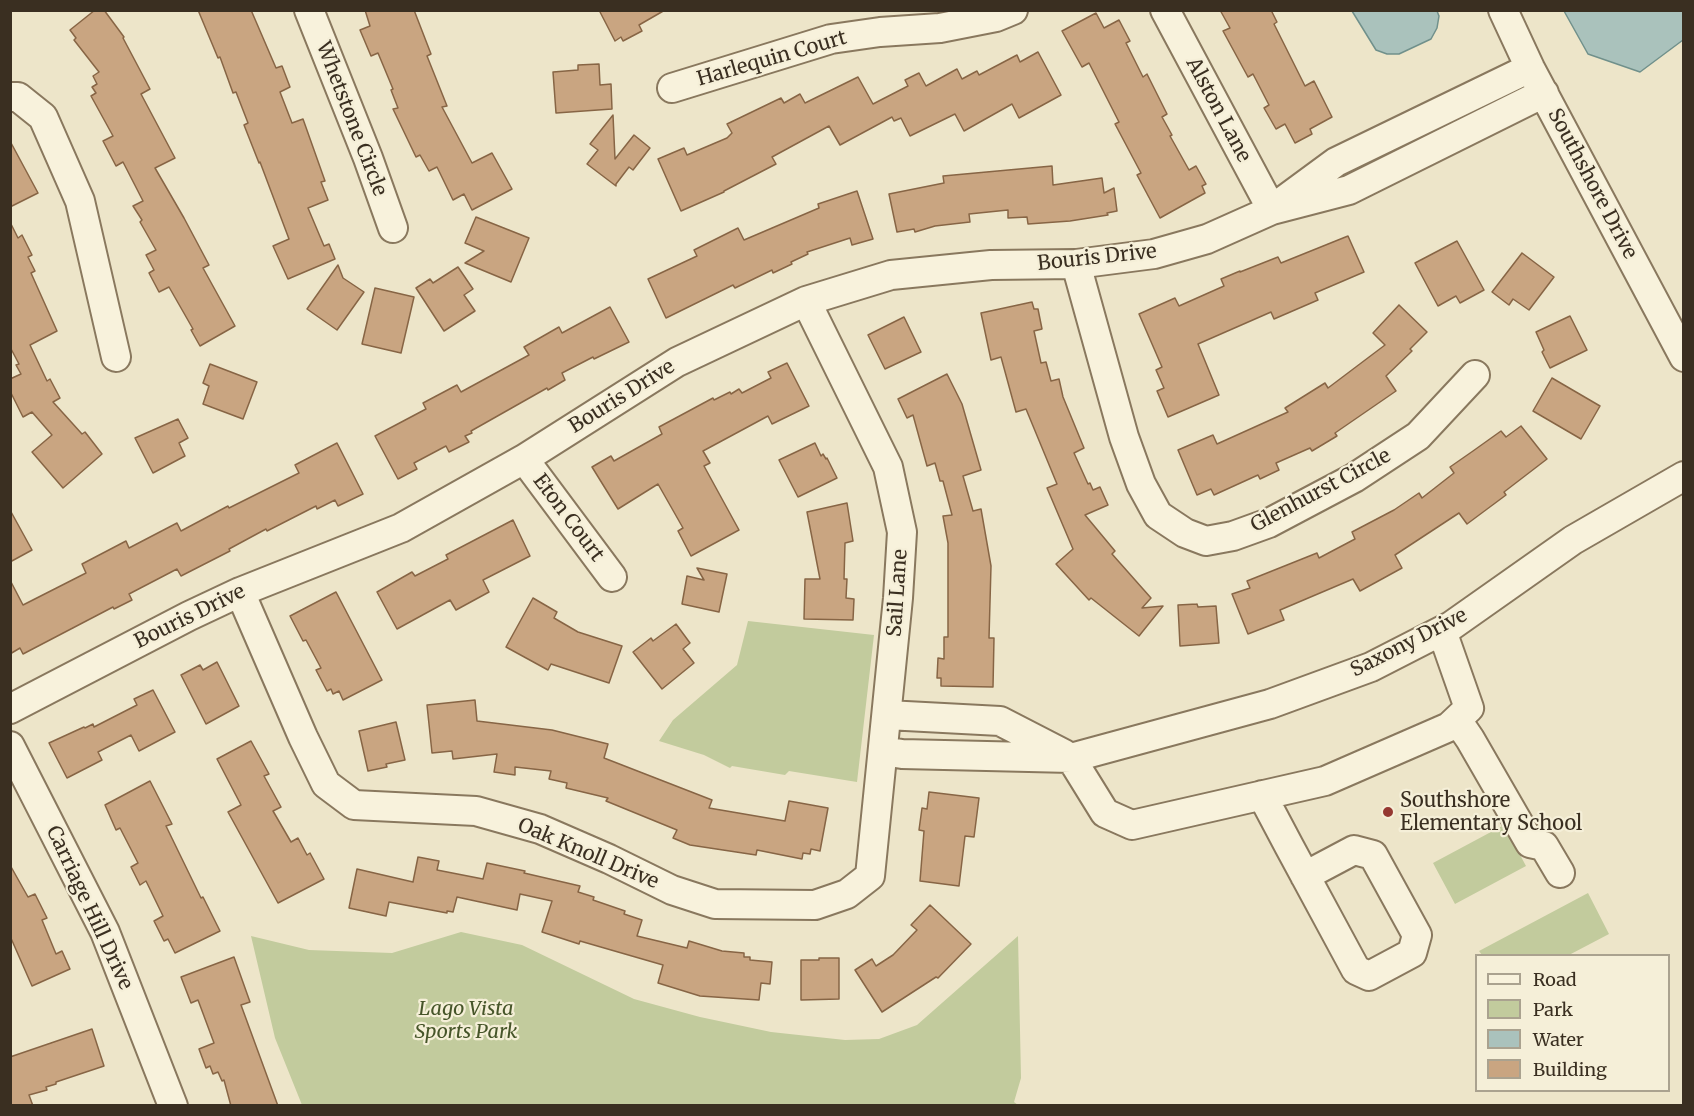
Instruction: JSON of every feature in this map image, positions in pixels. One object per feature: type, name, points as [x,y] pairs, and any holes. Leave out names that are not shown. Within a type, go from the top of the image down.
[{"type":"street","name":"Whetstone Circle","points":[[309,10],[364,147],[393,228]]},
{"type":"street","name":"Harlequin Court","points":[[672,88],[831,39],[880,32],[940,28],[996,17],[1013,10]]},
{"type":"street","name":"Alston Lane","points":[[1165,10],[1272,210]]},
{"type":"street","name":"Southshore Drive","points":[[1503,10],[1530,68],[1683,357]]},
{"type":"street","name":"Bouris Drive","points":[[1272,210],[1336,162],[1530,68]]},
{"type":"street","name":"Bouris Drive","points":[[10,708],[240,592],[401,528],[524,459],[677,362],[806,301],[891,275],[991,265],[1076,264],[1154,254],[1207,239],[1272,210],[1349,190],[1544,93]]},
{"type":"street","points":[[14,97],[43,117],[80,201],[116,357]]},
{"type":"street","points":[[1363,150],[1376,177]]},
{"type":"street","name":"Glenhurst Circle","points":[[1076,264],[1125,437],[1141,484],[1158,515],[1185,533],[1206,541],[1233,536],[1269,523],[1354,478],[1418,436],[1475,375]]},
{"type":"street","name":"Sail Lane","points":[[806,301],[888,467],[902,532],[898,598],[870,876],[847,894]]},
{"type":"street","name":"Eton Court","points":[[524,459],[612,577]]},
{"type":"street","name":"Saxony Drive","points":[[883,751],[1071,758],[1270,704],[1371,667],[1442,631],[1573,540],[1683,476]]},
{"type":"street","name":"Oak Knoll Drive","points":[[240,592],[326,784],[354,805],[476,811],[540,829],[672,890],[715,904],[815,905],[847,894]]},
{"type":"street","points":[[887,715],[1000,721],[1071,758],[1105,813],[1132,825],[1325,781],[1449,727],[1469,708],[1442,631]]},
{"type":"street","points":[[964,755],[967,720]]},
{"type":"street","points":[[1457,720],[1530,843],[1544,846],[1560,873]]},
{"type":"street","name":"Carriage Hill Drive","points":[[10,747],[105,932],[167,1103]]},
{"type":"street","points":[[1262,795],[1305,876]]},
{"type":"green space","points":[[748,621],[874,635],[857,782],[789,771],[785,775],[732,766],[730,768],[704,755],[659,741],[673,720],[737,665]]},
{"type":"green space","points":[[1504,825],[1526,866],[1455,904],[1433,863]]},
{"type":"green space","points":[[1588,893],[1609,934],[1571,954],[1481,954],[1479,951]]},
{"type":"green space","name":"Lago Vista Sports Park","points":[[461,932],[522,945],[634,999],[700,1017],[771,1032],[845,1040],[879,1039],[917,1025],[1018,936],[1021,1078],[1014,1102],[1018,1105],[302,1105],[275,1038],[251,936],[309,950],[392,953]]},
{"type":"water","points":[[1352,11],[1437,11],[1439,16],[1437,28],[1431,39],[1399,54],[1387,54],[1376,50]]},
{"type":"water","points":[[1564,11],[1683,11],[1683,40],[1640,72],[1588,54]]},
{"type":"building","points":[[95,10],[104,10],[124,37],[150,89],[141,94],[175,158],[155,168],[209,265],[203,268],[235,326],[200,346],[169,287],[159,292],[149,273],[154,270],[146,255],[156,250],[133,206],[143,201],[123,162],[116,166],[103,141],[113,136],[91,96],[96,93],[92,87],[97,84],[93,76],[99,72],[74,40],[76,38],[70,30]]},
{"type":"building","points":[[198,10],[251,10],[276,68],[282,66],[290,87],[280,92],[292,123],[303,119],[325,181],[321,182],[328,200],[308,208],[324,246],[329,244],[335,259],[288,279],[273,246],[289,239],[244,125],[248,123],[236,92],[233,93],[220,57],[218,58]]},
{"type":"building","points":[[365,10],[414,10],[431,54],[427,56],[447,106],[442,107],[472,163],[492,153],[512,189],[472,210],[464,194],[453,200],[437,167],[429,171],[420,155],[416,157],[393,109],[398,108],[391,90],[393,89],[378,53],[371,56],[360,30],[370,26]]},
{"type":"building","points":[[599,10],[665,10],[639,25],[642,31],[623,41],[621,37],[615,41]]},
{"type":"building","points":[[1220,10],[1271,10],[1277,22],[1274,24],[1305,86],[1314,81],[1332,117],[1310,129],[1312,134],[1295,143],[1285,124],[1276,129],[1264,108],[1269,105],[1253,74],[1248,77],[1223,31],[1230,28]]},
{"type":"building","points":[[1096,13],[1104,28],[1119,20],[1130,41],[1126,43],[1143,77],[1147,74],[1167,114],[1162,117],[1172,135],[1170,136],[1189,170],[1196,166],[1206,184],[1202,186],[1205,193],[1160,218],[1137,175],[1141,173],[1115,124],[1119,122],[1089,63],[1082,67],[1062,31]]},
{"type":"building","points":[[1038,52],[1061,95],[1019,118],[1012,104],[964,131],[955,114],[910,136],[901,118],[894,121],[892,117],[840,145],[829,126],[772,157],[776,164],[724,192],[681,211],[658,159],[684,148],[687,155],[727,138],[732,133],[727,124],[781,98],[784,103],[800,94],[805,103],[858,77],[873,104],[908,86],[905,80],[919,73],[926,86],[957,69],[962,79],[977,71],[979,75],[1017,55],[1020,62]]},
{"type":"building","points":[[599,64],[600,85],[611,84],[612,109],[556,113],[553,72],[578,70],[578,65]]},
{"type":"building","points":[[613,115],[615,159],[634,135],[650,148],[633,170],[629,167],[616,186],[587,164],[598,150],[590,144]]},
{"type":"building","points":[[10,141],[38,193],[10,207]]},
{"type":"building","points":[[1052,166],[1053,185],[1102,178],[1104,193],[1114,188],[1117,211],[1107,213],[1108,215],[1070,221],[1028,224],[1027,217],[1008,218],[1008,210],[969,214],[970,222],[935,226],[915,232],[914,229],[897,232],[889,194],[944,183],[943,176]]},
{"type":"building","points":[[857,191],[873,239],[852,245],[850,238],[807,252],[808,254],[791,262],[792,264],[773,273],[772,270],[735,288],[733,285],[666,318],[648,279],[697,256],[694,250],[738,228],[744,240],[819,208],[818,204]]},
{"type":"building","points":[[476,217],[529,238],[511,282],[465,263],[484,251],[465,243]]},
{"type":"building","points":[[10,222],[18,238],[22,235],[32,255],[28,257],[35,271],[31,273],[57,331],[30,345],[47,381],[50,379],[60,398],[53,402],[82,434],[85,432],[102,454],[63,488],[32,452],[52,435],[32,412],[23,417],[10,391],[10,379],[21,374],[16,365],[19,364],[10,347]]},
{"type":"building","points":[[1348,236],[1364,272],[1315,293],[1318,300],[1274,319],[1271,312],[1198,344],[1219,395],[1168,417],[1157,391],[1164,388],[1156,370],[1162,367],[1139,314],[1175,298],[1179,306],[1224,286],[1221,279],[1240,271],[1278,257],[1281,263]]},
{"type":"building","points":[[1457,241],[1484,290],[1460,303],[1456,296],[1438,306],[1415,263]]},
{"type":"building","points":[[1522,253],[1554,277],[1529,310],[1513,299],[1509,305],[1492,292]]},
{"type":"building","points":[[338,265],[343,278],[364,292],[337,330],[307,309]]},
{"type":"building","points":[[458,267],[473,289],[464,295],[475,311],[444,331],[416,288],[430,279],[433,283]]},
{"type":"building","points":[[375,288],[414,297],[401,353],[362,344]]},
{"type":"building","points":[[1032,302],[1034,309],[1038,309],[1042,329],[1034,331],[1041,363],[1046,362],[1051,381],[1059,379],[1063,397],[1084,448],[1074,453],[1088,484],[1090,483],[1093,490],[1100,487],[1108,505],[1085,515],[1115,551],[1112,554],[1151,598],[1142,608],[1163,606],[1139,636],[1091,598],[1089,600],[1056,564],[1073,549],[1047,488],[1057,484],[1026,409],[1016,412],[1001,357],[991,360],[981,313]]},
{"type":"building","points":[[1399,305],[1427,332],[1410,349],[1412,351],[1386,376],[1396,391],[1335,433],[1337,436],[1312,451],[1310,448],[1276,463],[1279,470],[1260,479],[1258,475],[1214,495],[1211,489],[1197,495],[1178,450],[1213,435],[1217,444],[1288,412],[1285,408],[1325,383],[1328,388],[1385,345],[1373,333]]},
{"type":"building","points":[[610,307],[629,342],[562,373],[565,380],[471,431],[472,433],[465,436],[469,442],[449,452],[446,446],[414,463],[417,469],[398,479],[375,436],[426,409],[423,403],[457,385],[461,392],[529,355],[524,347],[559,327],[562,333]]},
{"type":"building","points":[[1570,316],[1587,350],[1550,368],[1536,332]]},
{"type":"building","points":[[904,317],[921,352],[885,369],[868,335]]},
{"type":"building","points":[[787,363],[809,406],[772,424],[768,416],[703,451],[710,463],[704,466],[739,530],[691,556],[678,531],[683,528],[658,484],[618,509],[592,467],[611,456],[614,461],[662,434],[659,427],[713,398],[714,400],[739,389],[742,393],[771,378],[768,372]]},
{"type":"building","points":[[210,364],[257,382],[243,419],[203,404],[209,386],[203,383]]},
{"type":"building","points":[[947,374],[962,404],[981,470],[963,476],[973,511],[981,509],[991,566],[989,638],[994,638],[993,687],[941,686],[941,678],[937,678],[938,658],[944,659],[944,637],[948,637],[948,543],[943,516],[952,515],[943,481],[940,481],[935,463],[927,466],[913,415],[907,418],[898,399]]},
{"type":"building","points":[[1552,378],[1600,406],[1581,439],[1533,411]]},
{"type":"building","points":[[178,419],[188,438],[179,443],[185,456],[153,473],[135,438]]},
{"type":"building","points":[[1521,426],[1547,459],[1504,492],[1506,495],[1467,524],[1459,513],[1395,555],[1402,568],[1360,591],[1353,579],[1280,610],[1284,620],[1248,634],[1232,594],[1250,588],[1247,581],[1317,553],[1319,558],[1355,539],[1352,532],[1394,510],[1419,493],[1422,498],[1454,473],[1450,467],[1501,431],[1506,437]]},
{"type":"building","points":[[337,443],[363,494],[338,506],[335,500],[317,509],[316,506],[267,531],[266,529],[229,549],[230,551],[181,576],[177,569],[129,594],[132,600],[114,609],[113,607],[23,654],[20,648],[10,654],[10,580],[23,605],[86,573],[82,564],[126,541],[129,548],[177,523],[181,531],[299,473],[295,465]]},
{"type":"building","points":[[815,443],[821,456],[823,454],[827,458],[837,478],[798,497],[779,460]]},
{"type":"building","points":[[847,503],[853,541],[845,543],[844,579],[847,579],[846,598],[854,599],[853,620],[804,619],[805,579],[820,579],[807,512]]},
{"type":"building","points":[[10,510],[32,550],[10,562]]},
{"type":"building","points":[[513,520],[530,556],[483,580],[489,592],[456,610],[450,600],[397,629],[377,592],[412,572],[415,576],[448,559],[446,555]]},
{"type":"building","points":[[697,568],[727,574],[719,612],[682,604],[687,576],[704,580]]},
{"type":"building","points":[[336,592],[382,680],[343,700],[339,691],[333,694],[331,689],[327,691],[316,670],[321,668],[290,616]]},
{"type":"building","points":[[533,598],[557,612],[554,618],[578,632],[622,646],[609,683],[551,664],[548,670],[506,647]]},
{"type":"building","points":[[1197,604],[1198,607],[1216,606],[1219,643],[1180,646],[1178,605]]},
{"type":"building","points":[[676,624],[690,643],[683,649],[694,663],[662,689],[633,652],[651,638],[653,641]]},
{"type":"building","points":[[217,662],[239,706],[206,724],[181,675],[200,665],[203,670]]},
{"type":"building","points":[[153,690],[175,732],[139,751],[131,735],[98,752],[102,760],[67,778],[49,743],[84,727],[93,724],[94,727],[137,705],[134,699]]},
{"type":"building","points":[[475,700],[477,721],[552,730],[608,744],[604,758],[712,800],[709,808],[785,821],[789,801],[828,808],[820,851],[811,849],[810,854],[803,853],[802,859],[757,850],[756,855],[690,845],[673,838],[677,830],[606,801],[608,798],[566,788],[567,783],[549,779],[551,771],[515,767],[515,775],[494,772],[497,754],[453,759],[452,751],[432,753],[427,705]]},
{"type":"building","points":[[396,722],[405,760],[368,771],[359,731]]},
{"type":"building","points":[[251,741],[269,774],[264,776],[281,807],[273,811],[291,842],[298,838],[307,855],[310,853],[324,879],[278,903],[228,812],[241,805],[217,759]]},
{"type":"building","points":[[150,781],[172,824],[166,826],[201,898],[203,897],[220,931],[175,953],[168,939],[164,941],[154,921],[163,916],[146,881],[140,885],[131,867],[138,863],[120,828],[116,830],[105,805]]},
{"type":"building","points":[[929,792],[979,798],[974,837],[965,836],[959,886],[920,881],[924,831],[919,830],[922,808],[927,809]]},
{"type":"building","points":[[418,857],[439,861],[437,870],[483,879],[487,863],[580,886],[578,892],[594,897],[593,900],[625,911],[624,914],[642,920],[637,936],[687,948],[689,941],[722,951],[744,953],[744,957],[750,957],[750,960],[772,962],[770,984],[761,983],[759,1000],[700,996],[658,983],[663,965],[580,941],[579,944],[542,932],[552,901],[520,894],[517,910],[457,897],[453,912],[447,911],[447,913],[389,902],[386,916],[349,908],[357,869],[413,882]]},
{"type":"building","points":[[10,865],[28,897],[35,894],[47,918],[42,920],[56,954],[62,951],[70,969],[32,986],[10,936]]},
{"type":"building","points":[[930,905],[971,944],[938,978],[936,977],[882,1012],[855,970],[872,959],[876,966],[893,955],[917,930],[911,925]]},
{"type":"building","points":[[234,957],[250,1002],[241,1005],[278,1106],[231,1106],[224,1080],[222,1081],[218,1072],[213,1074],[210,1066],[206,1068],[199,1049],[214,1043],[198,1000],[191,1003],[181,977]]},
{"type":"building","points":[[819,958],[839,958],[839,999],[801,1000],[801,960],[819,960]]},
{"type":"building","points":[[92,1029],[104,1066],[56,1082],[46,1087],[47,1090],[29,1095],[33,1106],[10,1106],[10,1057]]},
{"type":"place","name":"Southshore Elementary School","points":[[1388,812]]}]
